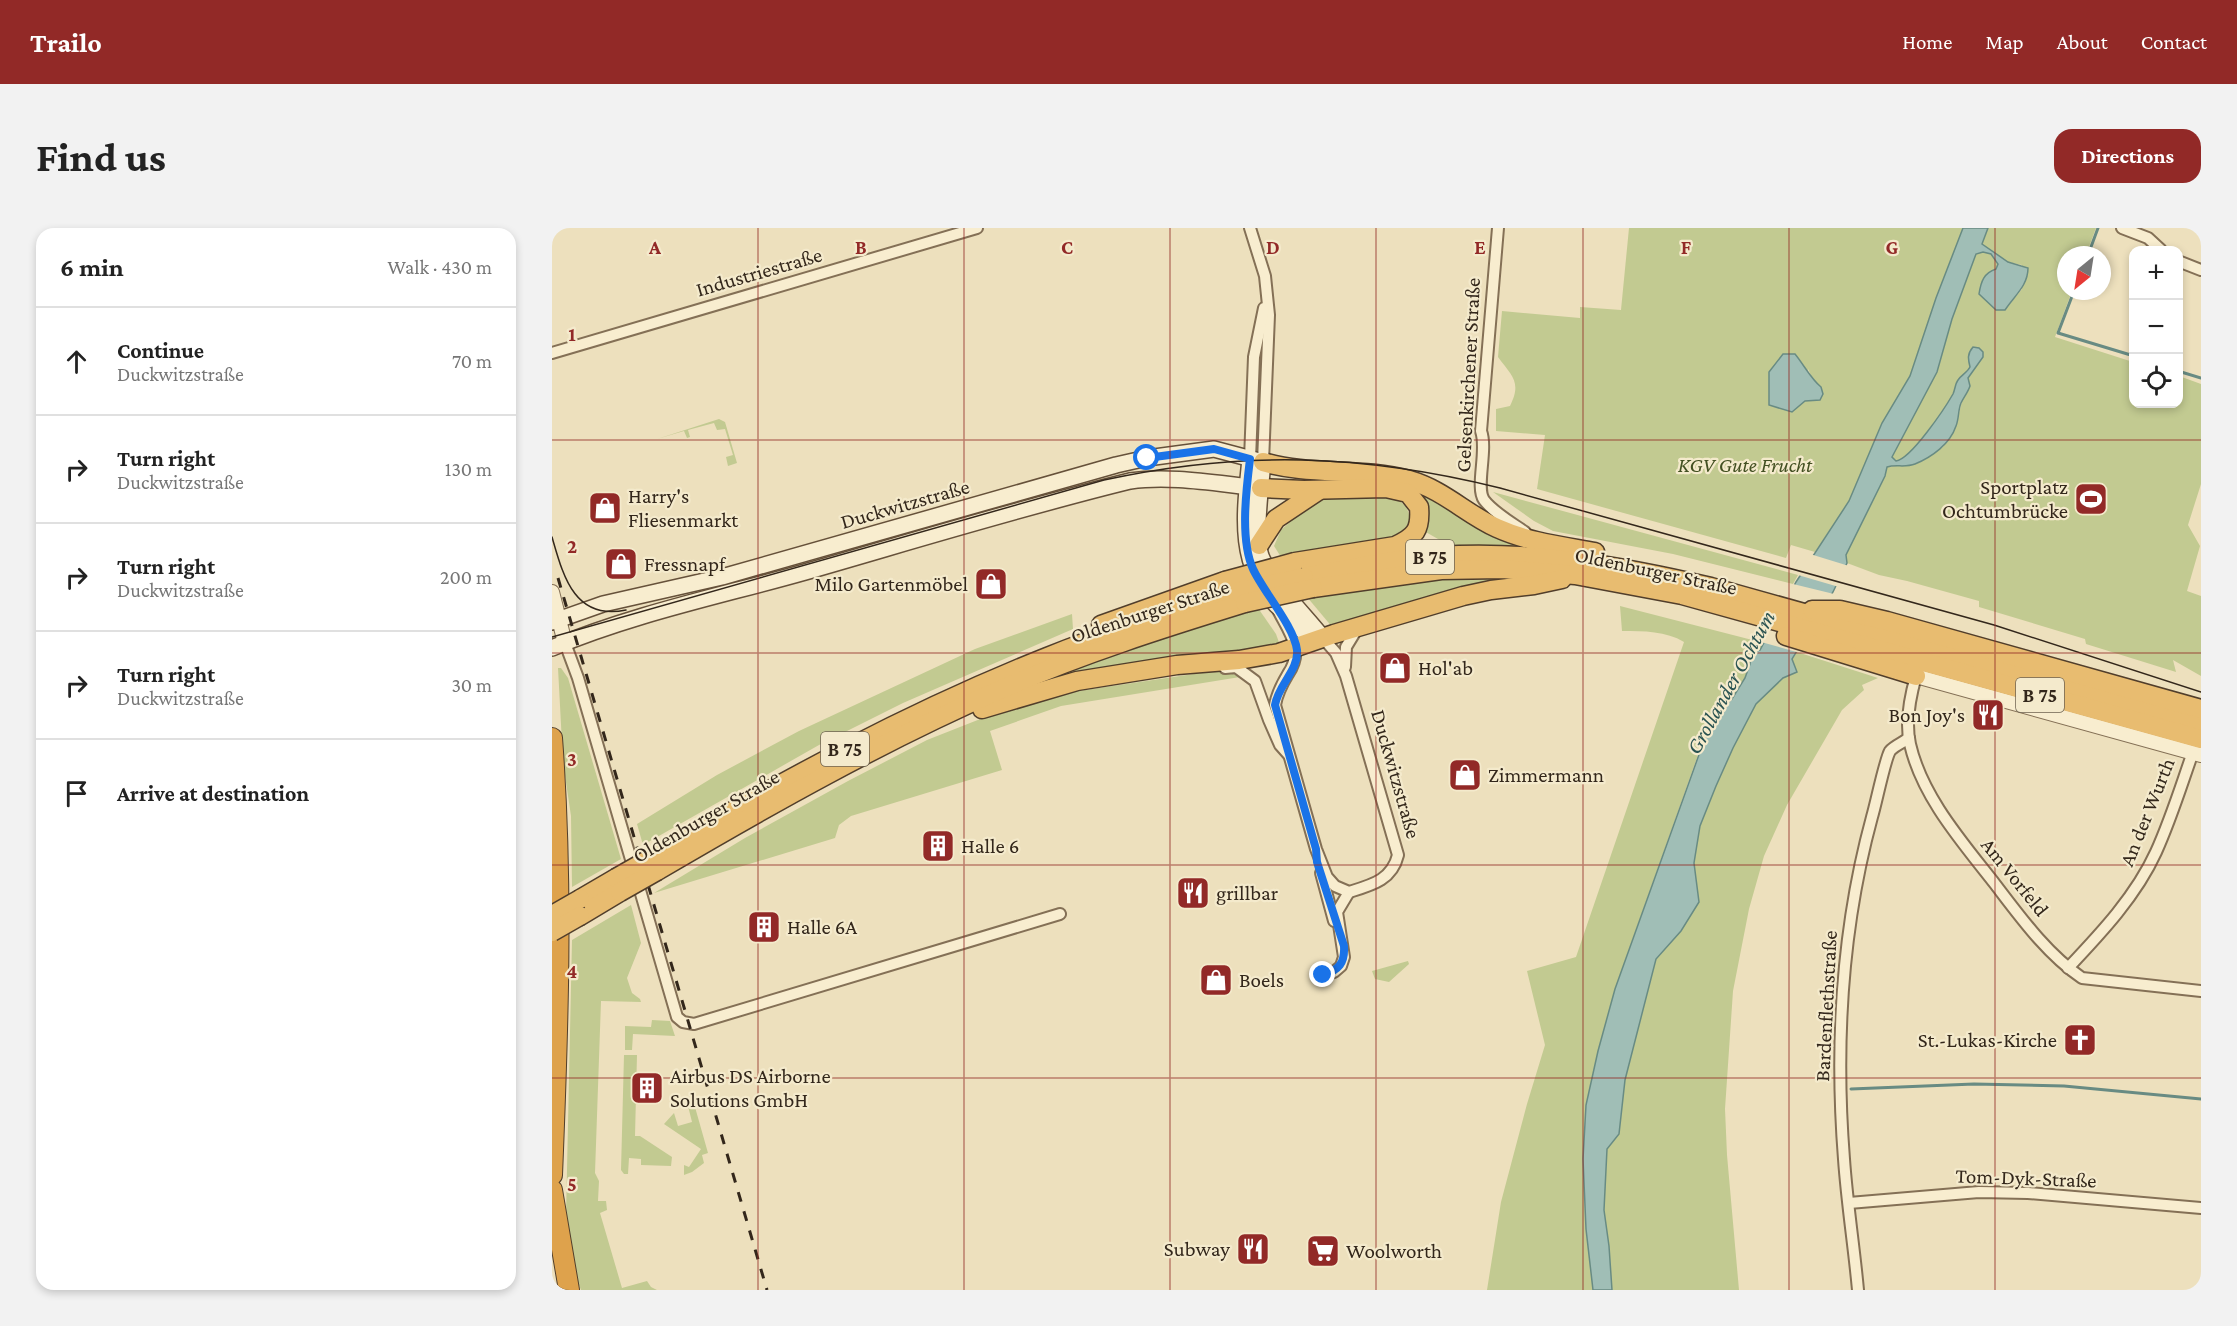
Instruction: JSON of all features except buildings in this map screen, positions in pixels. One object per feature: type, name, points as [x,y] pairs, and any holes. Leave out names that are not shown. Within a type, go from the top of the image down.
[{"type":"highway","points":[[1256,461],[1284,468],[1349,471],[1412,481],[1442,493],[1497,528],[1528,539],[1618,556],[1647,572]]},
{"type":"highway","points":[[1235,592],[1304,576],[1395,546],[1410,540],[1418,527],[1419,507],[1408,493],[1399,490],[1386,488],[1319,490],[1254,488]]},
{"type":"highway","points":[[1259,545],[1276,519],[1319,490]]},
{"type":"highway","name":"Oldenburger Straße","points":[[655,864],[753,798],[835,754],[915,714],[1045,657],[1074,636],[1125,614],[1304,576],[1401,560],[1473,555],[1587,562],[1647,572],[1778,617]]},
{"type":"highway","name":"Oldenburger Straße","points":[[1304,576],[1502,569],[1575,575],[1682,595],[1726,607],[1817,625],[2201,723]]},
{"type":"highway","points":[[957,710],[985,709],[1077,681],[1178,665],[1239,660],[1279,653],[1358,627],[1482,592],[1534,585],[1575,575]]},
{"type":"highway","name":"Oldenburger Straße","points":[[552,932],[580,907],[655,864],[807,784],[1005,688],[1235,592]]},
{"type":"highway","points":[[1817,625],[1840,610],[1887,621],[2201,709]]},
{"type":"highway","points":[[1778,617],[1817,625],[1916,676]]},
{"type":"highway","name":"Oldenburger Straße","points":[[1817,625],[2198,749]]},
{"type":"highway","points":[[552,738],[558,823],[559,1022],[552,1175]]},
{"type":"highway","name":"Oldenburger Straße","points":[[552,915],[580,907]]},
{"type":"highway","points":[[552,1190],[569,1290]]},
{"type":"main road","name":"Duckwitzstraße","points":[[556,621],[603,604],[733,574],[1116,465],[1176,453],[1214,449],[1256,461]]},
{"type":"main road","points":[[1254,488],[1256,461]]},
{"type":"main road","name":"Duckwitzstraße","points":[[558,646],[629,619],[1130,481],[1148,478],[1174,479],[1254,488]]},
{"type":"main road","name":"Duckwitzstraße","points":[[1254,488],[1262,556],[1310,642]]},
{"type":"main road","name":"Duckwitzstraße","points":[[1254,488],[1245,541],[1248,555],[1254,570],[1275,604],[1292,617],[1310,642]]},
{"type":"street","name":"Industriestraße","points":[[552,353],[977,228]]},
{"type":"street","points":[[1250,228],[1265,276],[1269,338],[1256,461]]},
{"type":"street","name":"Gelsenkirchener Straße","points":[[1498,228],[1481,431],[1484,440],[1482,497],[1496,512],[1525,532],[1528,539]]},
{"type":"street","points":[[2122,228],[2148,238],[2157,246]]},
{"type":"street","points":[[2183,263],[2201,270]]},
{"type":"street","points":[[552,592],[558,646],[578,678],[677,1017],[682,1022],[694,1024],[1060,914]]},
{"type":"street","name":"Duckwitzstraße","points":[[1346,676],[1344,656],[1346,647],[1358,627]]},
{"type":"street","points":[[1310,642],[1282,684],[1276,696],[1275,705],[1316,849],[1327,878],[1335,886],[1349,892],[1337,912],[1344,957],[1341,966],[1334,972],[1323,975]]},
{"type":"street","name":"Duckwitzstraße","points":[[1310,642],[1336,653],[1346,676],[1398,855],[1396,865],[1379,883],[1349,892]]},
{"type":"street","points":[[1178,665],[1195,670],[1236,667],[1256,681],[1269,720],[1280,745],[1288,754]]},
{"type":"street","points":[[1916,676],[2198,749]]},
{"type":"street","name":"Am Vorfeld","points":[[1916,676],[1909,705],[1909,738],[1917,765],[1926,784],[1959,838],[2048,949],[2082,978],[2201,991]]},
{"type":"street","name":"Bardenflethstraße","points":[[1858,1290],[1844,1160],[1840,1070],[1844,975],[1850,924],[1870,826],[1891,751],[1909,738]]},
{"type":"street","name":"An der Wurth","points":[[2068,968],[2105,928],[2139,884],[2156,853],[2198,749]]},
{"type":"street","points":[[1316,849],[1317,862],[1335,925],[1340,932]]},
{"type":"street","name":"Tom-Dyk-Straße","points":[[1849,1203],[1979,1192],[2028,1193],[2201,1208]]},
{"type":"green space","name":"KGV Gute Frucht","points":[[1629,228],[1963,228],[1910,376],[1882,423],[1849,501],[1815,552],[1791,545],[1786,558],[1537,489],[1545,435],[1496,431],[1496,409],[1510,406],[1515,391],[1514,380],[1498,357],[1502,311],[1580,318],[1580,307],[1621,310]],"holes":[[[1808,369],[1814,382],[1821,387],[1819,400],[1805,401]]]},
{"type":"green space","name":"Sportplatz Ochtumbrücke","points":[[1988,228],[2096,228],[2089,246],[2057,246],[2057,300],[2069,300],[2055,337],[2129,361],[2129,408],[2183,408],[2183,377],[2201,384],[2201,484],[2188,525],[2200,546],[2187,591],[2201,596],[2201,676],[2173,660],[2176,672],[2086,644],[2085,639],[1979,607],[1979,601],[1879,575],[1847,563],[1846,555],[1885,476],[1887,467],[1918,463],[1943,447],[1956,426],[1962,401],[1968,391],[1968,378],[1983,357],[1968,359],[1970,367],[1956,383],[1953,394],[1936,421],[1911,452],[1896,461],[1892,457],[1937,372],[1952,319],[1976,254],[1983,252],[1991,254],[1998,264],[1996,269],[1984,278],[1979,294],[2005,310],[2022,289],[2022,265],[2008,262],[1982,244]]},
{"type":"green space","points":[[719,419],[725,422],[737,463],[728,466],[726,457],[733,455],[725,429],[717,430],[714,423],[688,430],[690,437],[687,438],[684,431],[657,439]]},
{"type":"green space","points":[[1400,483],[1524,544],[1523,549],[1452,547],[1424,531],[1425,504]]},
{"type":"green space","points":[[1493,492],[1798,575],[1793,584],[1673,554],[1553,531],[1534,521]]},
{"type":"green space","points":[[1382,496],[1401,502],[1407,509],[1410,520],[1402,535],[1281,557],[1274,546],[1281,530],[1317,498]]},
{"type":"green space","points":[[1532,577],[1333,628],[1307,597],[1432,579]]},
{"type":"green space","points":[[1620,606],[1764,643],[1759,651],[1751,652],[1745,678],[1732,699],[1718,711],[1699,752],[1615,989],[1598,1051],[1586,1105],[1583,1159],[1586,1229],[1593,1290],[1487,1290],[1501,1202],[1545,1045],[1527,971],[1576,957],[1684,642],[1662,634],[1622,631]]},
{"type":"green space","points":[[1258,608],[1276,634],[1281,648],[1067,677],[1065,673],[1187,630]]},
{"type":"green space","points":[[1072,614],[1073,629],[903,703],[819,745],[643,845],[637,824],[717,775],[799,731],[975,649]]},
{"type":"green space","points":[[1797,652],[1878,678],[1862,685],[1864,690],[1842,710],[1787,805],[1764,856],[1749,909],[1733,991],[1725,1109],[1739,1290],[1612,1290],[1604,1210],[1607,1149],[1619,1134],[1625,1080],[1656,959],[1681,931],[1699,902],[1694,863],[1700,826],[1733,748],[1756,704],[1783,678],[1796,672],[1792,660]]},
{"type":"green space","points":[[558,668],[561,668],[568,678],[621,859],[572,887],[571,816],[563,762]]},
{"type":"green space","points":[[1214,671],[1228,672],[1240,677],[1061,706],[990,731],[1002,770],[851,816],[839,825],[835,838],[654,893],[745,838],[927,740],[998,712],[1058,694]]},
{"type":"green space","points":[[631,905],[641,943],[627,978],[632,993],[641,1002],[601,1001],[595,1173],[599,1181],[598,1201],[606,1201],[607,1210],[600,1213],[622,1288],[647,1281],[657,1290],[581,1290],[570,1264],[566,1216],[572,940]]},
{"type":"green space","points":[[1408,961],[1409,964],[1389,982],[1375,979],[1372,971]]},
{"type":"green space","points":[[652,1020],[670,1021],[675,1036],[633,1034],[632,1050],[625,1050],[625,1026],[651,1027]]},
{"type":"green space","points":[[624,1055],[637,1055],[635,1136],[640,1136],[672,1157],[671,1166],[641,1165],[641,1159],[629,1158],[628,1174],[624,1174],[621,1170]]},
{"type":"green space","points":[[693,1100],[708,1153],[702,1155],[704,1163],[684,1175],[684,1165],[689,1167],[701,1149],[664,1124],[674,1113],[678,1126],[692,1122],[687,1102]]},
{"type":"water","points":[[1963,228],[1988,228],[1982,244],[2008,262],[2028,268],[2026,280],[2005,310],[1996,310],[1979,294],[1984,278],[1996,269],[1998,264],[1991,254],[1983,252],[1976,254],[1952,319],[1937,372],[1892,457],[1896,461],[1902,458],[1927,432],[1953,394],[1956,383],[1970,367],[1968,357],[1971,350],[1973,347],[1979,348],[1983,352],[1983,357],[1968,378],[1970,386],[1961,403],[1953,433],[1940,449],[1921,461],[1911,465],[1887,467],[1885,476],[1846,555],[1847,563],[1833,592],[1792,659],[1797,672],[1783,678],[1756,704],[1716,786],[1700,826],[1694,863],[1699,902],[1681,931],[1656,959],[1625,1080],[1619,1134],[1607,1149],[1604,1210],[1612,1290],[1593,1290],[1586,1229],[1583,1159],[1586,1105],[1615,989],[1706,735],[1718,711],[1732,699],[1745,678],[1751,652],[1760,650],[1796,582],[1849,501],[1882,423],[1910,376],[1936,298]]},
{"type":"water","points":[[1783,354],[1795,354],[1821,387],[1823,394],[1820,400],[1805,401],[1792,412],[1769,405],[1769,372]]},
{"type":"pier","points":[[1810,554],[1849,566],[1839,587],[1798,575]]},
{"type":"pier","points":[[1793,584],[1834,594],[1800,653],[1761,642]]},
{"type":"waterway","points":[[2091,246],[2098,228]]},
{"type":"waterway","points":[[2071,300],[2058,333],[2129,354]]},
{"type":"waterway","points":[[2183,373],[2201,378]]},
{"type":"waterway","points":[[1851,1089],[1974,1084],[2064,1086],[2201,1099]]},
{"type":"tram line","points":[[552,637],[1104,480],[1155,470],[1205,464],[1254,460],[1302,460],[1400,468],[1500,488],[1994,625],[2201,692]]},
{"type":"tram line","points":[[552,537],[567,580],[583,602],[594,609],[608,612],[626,610]]},
{"type":"railway","points":[[558,578],[767,1290]]},
{"type":"place","name":"Sportplatz Ochtumbrücke","points":[[2091,499]]},
{"type":"place","name":"Harry's Fliesenmarkt","points":[[605,508]]},
{"type":"place","name":"Fressnapf","points":[[621,564]]},
{"type":"place","name":"Milo Gartenmöbel","points":[[991,584]]},
{"type":"place","name":"Hol'ab","points":[[1395,668]]},
{"type":"place","name":"Bon Joy's","points":[[1988,715]]},
{"type":"place","name":"Zimmermann","points":[[1465,775]]},
{"type":"place","name":"Halle 6","points":[[938,846]]},
{"type":"place","name":"grillbar","points":[[1193,893]]},
{"type":"place","name":"Halle 6A","points":[[764,927]]},
{"type":"place","name":"Boels","points":[[1216,980]]},
{"type":"place","name":"St.-Lukas-Kirche","points":[[2080,1040]]},
{"type":"place","name":"Airbus DS Airborne Solutions GmbH","points":[[647,1088]]},
{"type":"place","name":"Subway","points":[[1253,1249]]},
{"type":"place","name":"Woolworth","points":[[1323,1251]]},
{"type":"route","points":[[1147,458],[1214,449],[1250,459],[1245,541],[1248,555],[1296,647],[1297,657],[1294,666],[1276,696],[1275,705],[1287,742],[1288,754],[1316,849],[1317,862],[1335,925],[1340,932],[1344,946],[1341,966],[1334,972],[1323,975]]},
{"type":"water label","name":"Grollander Ochtum","points":[[1730,682]]}]
